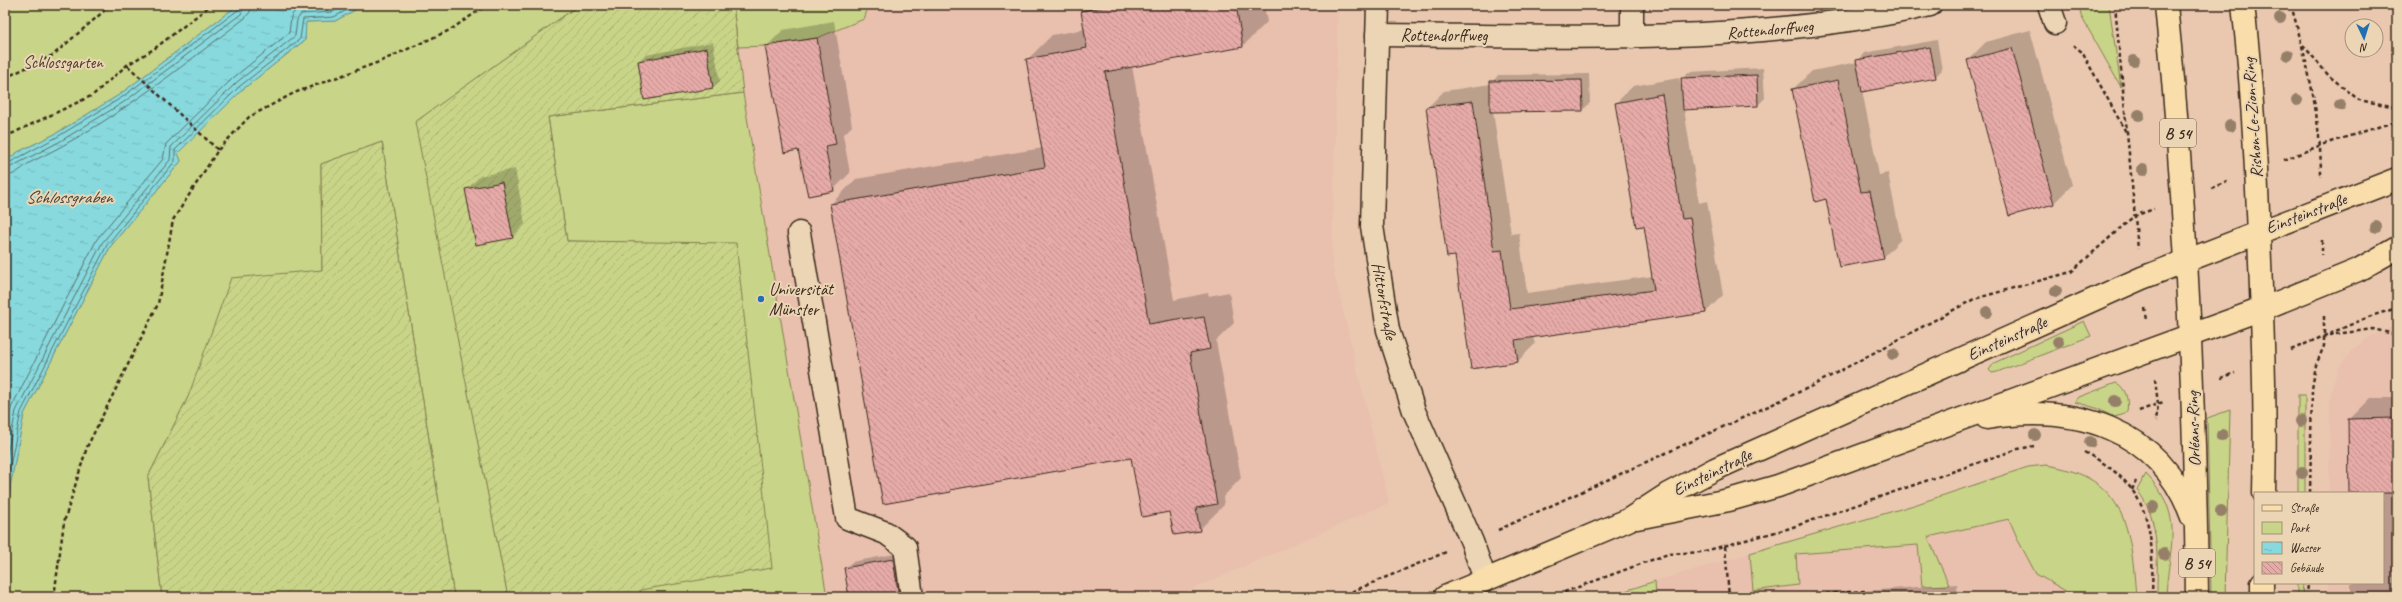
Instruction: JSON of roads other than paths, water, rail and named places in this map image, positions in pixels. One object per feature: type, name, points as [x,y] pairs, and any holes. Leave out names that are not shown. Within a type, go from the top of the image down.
[{"type":"main road","name":"B 54","points":[[2166,5],[2178,133],[2186,260]]},
{"type":"main road","name":"Rishon-Le-Zion-Ring","points":[[2243,5],[2250,79],[2259,232]]},
{"type":"main road","name":"Einsteinstraße","points":[[1445,597],[1628,520],[1668,494],[1715,469],[2066,312],[2186,260],[2397,178]]},
{"type":"main road","points":[[2259,232],[2262,309],[2264,492]]},
{"type":"main road","name":"Einsteinstraße","points":[[1628,520],[1678,512],[1778,486],[2262,309],[2358,270],[2397,248]]},
{"type":"main road","name":"Orléans-Ring","points":[[2186,260],[2190,336],[2197,597]]},
{"type":"main road","points":[[1942,426],[2002,416],[2030,415],[2059,416],[2104,425],[2120,431],[2148,450],[2175,481],[2186,501],[2196,529]]},
{"type":"main road","points":[[2262,584],[2262,597]]},
{"type":"street","name":"Hittorfstraße","points":[[1378,5],[1372,226],[1388,330],[1414,411],[1472,542],[1485,579]]},
{"type":"street","points":[[1632,5],[1632,37]]},
{"type":"street","name":"Rottendorffweg","points":[[1377,35],[1632,37],[1776,30],[1878,17],[1930,5]]},
{"type":"street","points":[[799,234],[847,518],[886,533],[905,547],[912,597]]},
{"type":"water","name":"Schlossgraben","points":[[238,5],[364,5],[335,21],[306,22],[305,40],[243,89],[178,153],[181,161],[110,247],[24,414],[10,487],[5,573],[5,162],[18,152],[55,134],[119,95]]},
{"type":"place","name":"Universität Münster","points":[[761,299]]},
{"type":"park label","name":"Schlossgarten","points":[[63,62]]}]
